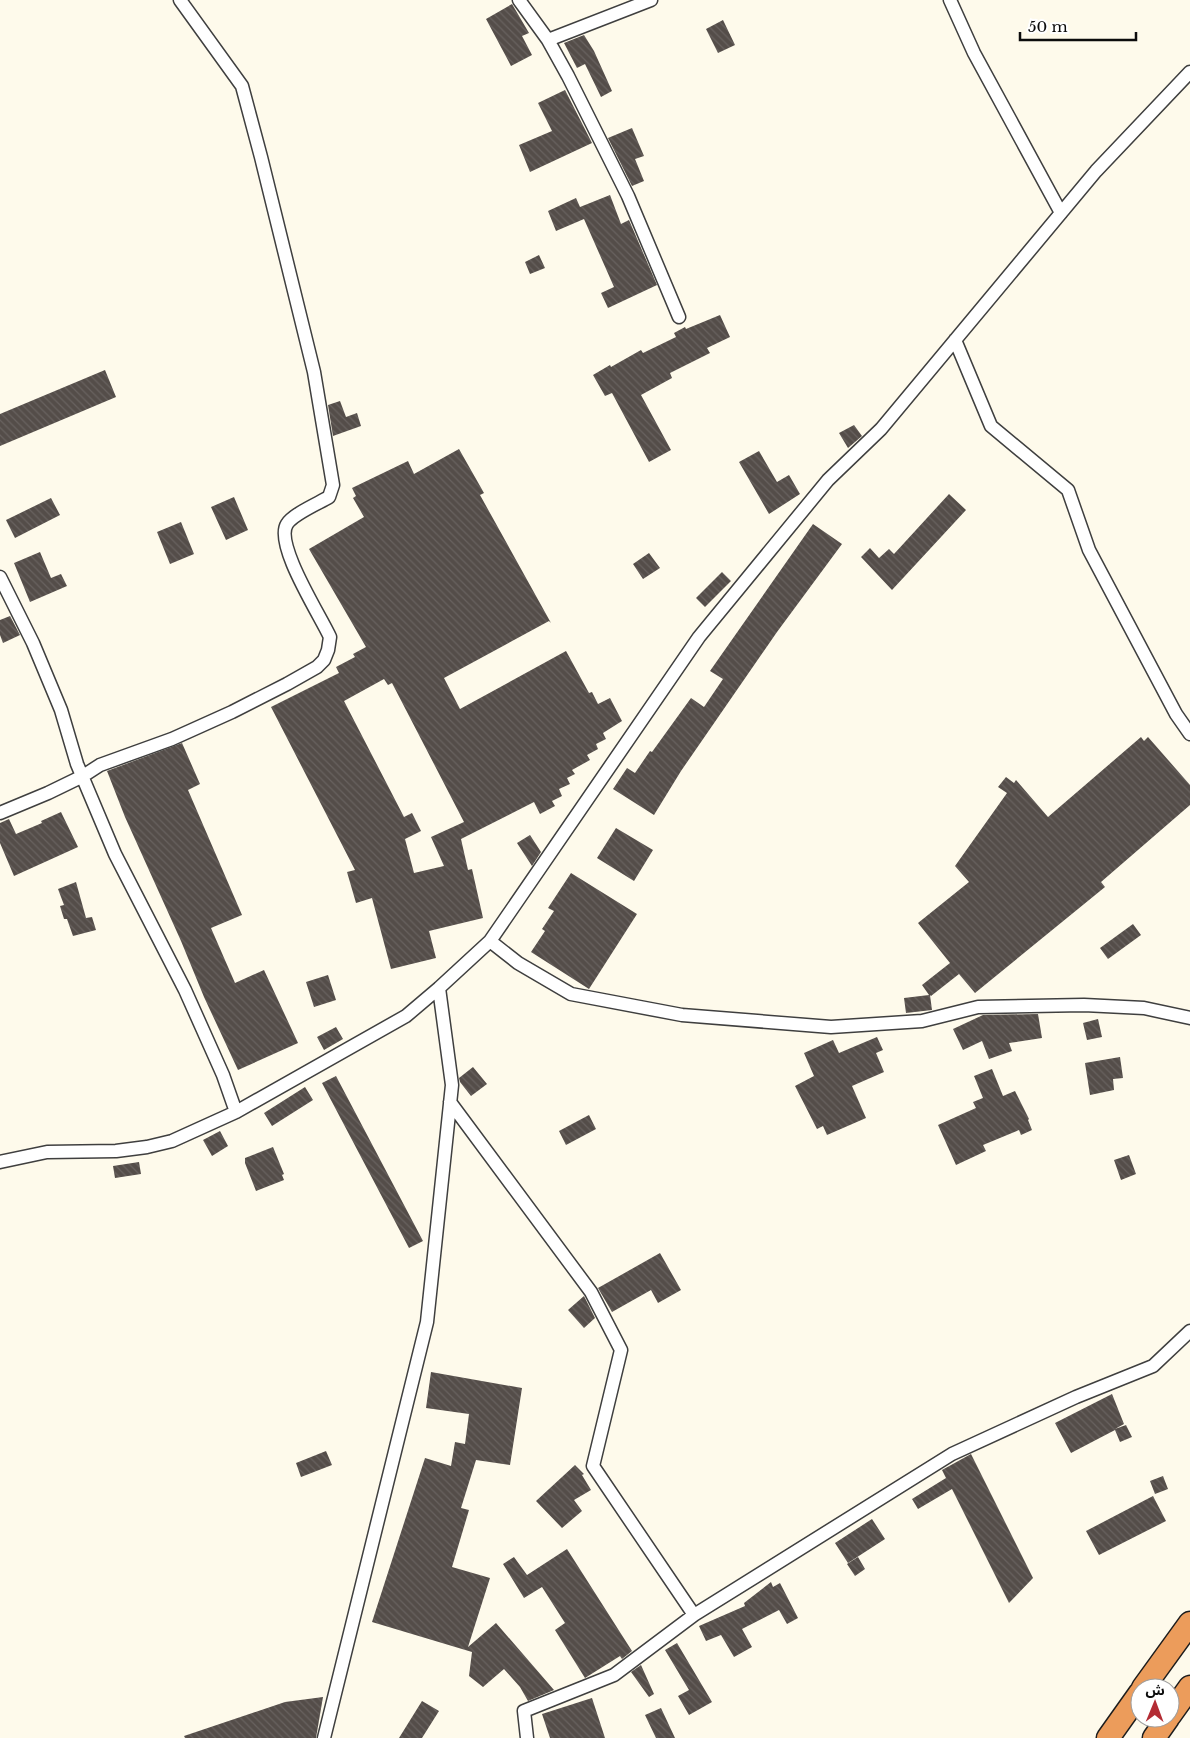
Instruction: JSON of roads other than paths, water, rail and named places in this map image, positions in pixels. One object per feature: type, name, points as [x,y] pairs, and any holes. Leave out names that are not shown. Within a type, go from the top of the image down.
[{"type":"highway","points":[[1151,1678],[1190,1623]]},
{"type":"highway","points":[[1180,1701],[1190,1687]]},
{"type":"highway","points":[[1108,1738],[1130,1707]]},
{"type":"street","points":[[0,813],[83,776],[100,765],[172,738],[232,712],[287,684],[317,667],[324,660],[329,644],[330,637],[323,621],[289,557],[284,534],[287,524],[294,517],[329,497],[333,485],[314,372],[242,86],[180,0]]},
{"type":"street","points":[[519,0],[548,40],[568,76],[628,196],[679,317]]},
{"type":"street","points":[[548,40],[652,0]]},
{"type":"street","points":[[950,0],[974,53],[1061,213]]},
{"type":"street","points":[[0,1162],[47,1152],[116,1151],[147,1147],[172,1141],[236,1112],[406,1016],[439,988],[490,941],[698,636],[828,480],[881,429],[1096,171],[1190,72]]},
{"type":"street","points":[[955,340],[991,426],[1068,490],[1089,550],[1176,714],[1190,734]]},
{"type":"street","points":[[0,577],[33,643],[61,710],[77,764],[115,854],[185,990],[223,1075],[236,1112]]},
{"type":"street","points":[[490,941],[518,963],[571,994],[682,1015],[831,1027],[922,1021],[978,1007],[1084,1005],[1144,1008],[1190,1018]]},
{"type":"street","points":[[324,1738],[427,1322],[452,1084],[439,988]]},
{"type":"street","points":[[450,1102],[591,1292],[621,1350],[593,1466],[694,1615]]},
{"type":"street","points":[[527,1738],[524,1711],[614,1675],[694,1615],[952,1454],[1076,1397],[1153,1366],[1190,1331]]}]
